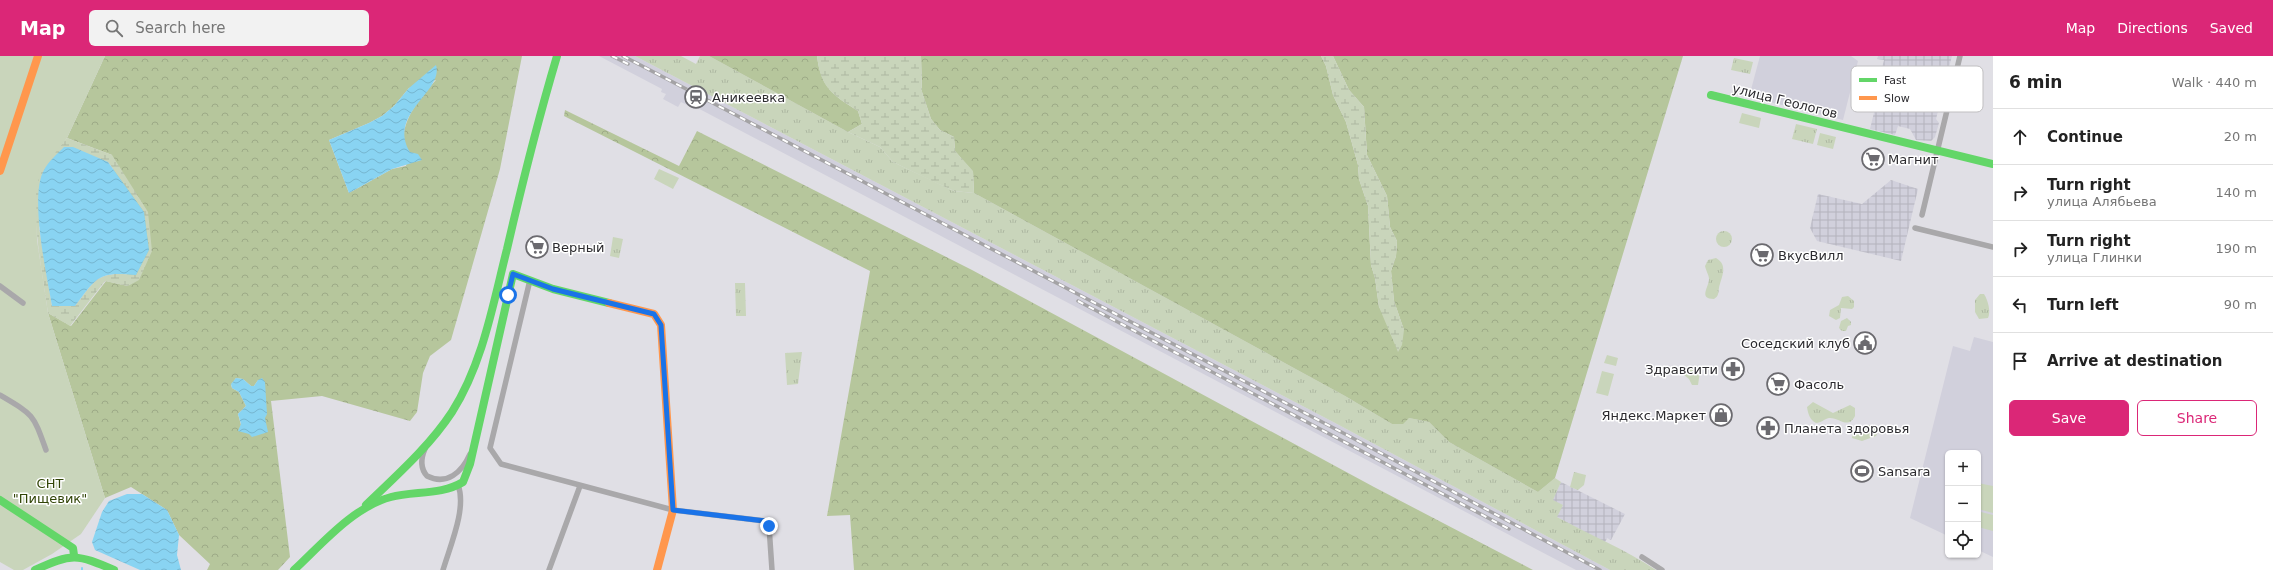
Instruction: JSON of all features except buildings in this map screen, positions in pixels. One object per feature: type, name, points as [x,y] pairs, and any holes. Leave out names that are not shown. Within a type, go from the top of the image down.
[{"type":"street","points":[[0,171],[38,56]]},
{"type":"street","points":[[350,521],[441,427],[461,397],[474,368],[487,334],[523,179],[558,56]]},
{"type":"street","points":[[1957,66],[1960,56]]},
{"type":"street","name":"улица Геологов","points":[[1711,95],[1993,164]]},
{"type":"street","points":[[1922,214],[1946,112]]},
{"type":"street","points":[[1915,228],[1993,247]]},
{"type":"street","points":[[294,570],[350,521],[371,505],[396,495],[453,488],[466,477],[513,274],[553,289],[654,314],[661,325],[673,510],[657,570]]},
{"type":"street","points":[[530,280],[490,448],[500,464],[673,510],[765,521],[769,526],[772,570]]},
{"type":"street","points":[[0,286],[23,303]]},
{"type":"street","points":[[0,395],[29,412],[35,420],[46,450]]},
{"type":"street","points":[[429,441],[423,453],[422,469],[427,476],[438,480],[450,478],[457,474],[465,466],[474,447]]},
{"type":"street","points":[[443,570],[461,506],[462,494],[458,485]]},
{"type":"street","points":[[549,570],[580,486]]},
{"type":"street","points":[[0,500],[73,548],[74,555]]},
{"type":"street","points":[[35,570],[61,557],[74,555],[114,570]]},
{"type":"street","points":[[1642,557],[1662,570]]},
{"type":"shaded area","points":[[599,56],[635,56],[1337,424],[1610,570],[1576,570],[690,104],[689,106],[681,102],[678,107],[663,99],[666,94],[661,92],[662,89]]},
{"type":"shaded area","points":[[1760,56],[1851,56],[1858,61],[1857,66],[1851,66],[1851,89],[1843,120],[1749,97]]},
{"type":"shaded area","points":[[1878,56],[1952,56],[1949,66],[1882,66],[1884,60],[1877,59]]},
{"type":"shaded area","points":[[1874,112],[1938,112],[1936,119],[1939,123],[1935,137],[1931,141],[1916,140],[1910,129],[1898,126],[1895,135],[1870,129]]},
{"type":"shaded area","points":[[1891,180],[1918,189],[1901,261],[1817,241],[1810,228],[1818,194],[1862,204]]},
{"type":"shaded area","points":[[1974,337],[1993,342],[1993,557],[1981,551],[1981,450],[1945,450],[1945,535],[1910,518],[1953,346],[1970,351]]},
{"type":"shaded area","points":[[1561,482],[1625,514],[1611,540],[1607,538],[1605,543],[1557,517],[1552,500]]},
{"type":"green space","name":"СНТ \"Пищевик\"","points":[[0,56],[105,56],[67,138],[40,172],[36,192],[37,240],[48,313],[105,498],[81,534],[52,554],[23,570],[14,570],[0,562]]},
{"type":"green space","points":[[105,56],[522,56],[500,169],[451,340],[430,356],[423,373],[417,412],[410,421],[322,396],[271,401],[290,557],[278,570],[207,570],[210,564],[179,535],[167,510],[131,487],[105,498],[48,313],[71,326],[106,281],[128,286],[112,155],[67,138]],"holes":[[[436,80],[415,106],[407,121],[404,136],[404,141],[408,152],[406,166],[392,169],[349,193],[329,140],[382,116],[394,106],[409,88]],[[236,378],[243,379],[251,386],[254,386],[258,380],[264,418],[239,431],[241,425],[238,414],[246,406],[239,392],[232,388],[231,385]]]},
{"type":"green space","points":[[635,56],[681,56],[696,64],[700,56],[709,56],[848,132],[880,147],[893,162],[954,191],[974,193],[1345,396],[1392,424],[1409,418],[1429,422],[1449,442],[1538,492],[1555,478],[1561,482],[1553,500],[1563,505],[1557,517],[1620,549],[1656,570],[1610,570],[1337,424]]},
{"type":"green space","points":[[709,56],[817,56],[819,67],[825,83],[835,95],[858,111],[862,124],[848,132]]},
{"type":"green space","points":[[817,56],[921,56],[922,92],[931,119],[940,130],[954,137],[955,151],[973,171],[974,193],[954,191],[932,181],[893,162],[880,147],[848,132],[862,124],[858,111],[829,90],[821,76]]},
{"type":"green space","points":[[921,56],[1321,56],[1326,66],[1333,95],[1346,122],[1358,165],[1359,179],[1368,206],[1371,265],[1375,278],[1379,307],[1404,330],[1394,301],[1391,271],[1396,256],[1397,241],[1390,227],[1387,196],[1367,155],[1364,107],[1349,90],[1333,56],[1683,56],[1555,478],[1538,492],[1449,442],[1429,422],[1409,418],[1403,424],[1392,424],[1345,396],[974,193],[973,172],[955,151],[954,137],[940,130],[931,119],[922,92]]},
{"type":"green space","points":[[1321,56],[1333,56],[1349,90],[1364,107],[1367,155],[1387,196],[1390,227],[1397,241],[1396,256],[1391,271],[1394,301],[1404,330],[1402,345],[1398,352],[1379,307],[1375,278],[1371,265],[1368,206],[1359,179],[1358,165],[1346,122],[1333,95],[1326,66]]},
{"type":"green space","points":[[1734,58],[1753,62],[1750,74],[1731,70]]},
{"type":"green space","points":[[565,110],[679,166],[697,131],[972,270],[1374,487],[1533,570],[854,570],[850,515],[827,516],[870,271],[564,116]]},
{"type":"green space","points":[[1742,113],[1761,118],[1759,128],[1739,123]]},
{"type":"green space","points":[[1796,124],[1817,129],[1813,144],[1792,139]]},
{"type":"green space","points":[[1820,133],[1836,137],[1833,149],[1817,145]]},
{"type":"green space","points":[[67,138],[112,155],[148,212],[152,251],[139,280],[128,286],[105,281],[70,326],[48,313],[40,262],[35,200],[36,183],[40,171],[49,158]],"holes":[[[108,162],[144,212],[149,250],[136,275],[106,275],[94,282],[75,306],[52,306],[39,227]]]},
{"type":"green space","points":[[659,169],[679,178],[673,189],[654,179]]},
{"type":"green space","points":[[1724,231],[1730,233],[1732,239],[1730,245],[1724,247],[1718,245],[1716,239],[1718,233]]},
{"type":"green space","points":[[613,237],[623,239],[619,258],[610,256]]},
{"type":"green space","points":[[1716,258],[1722,264],[1723,272],[1717,297],[1714,299],[1706,297],[1705,295],[1709,282],[1709,276],[1705,266],[1708,260]]},
{"type":"green space","points":[[735,283],[745,283],[746,316],[736,316]]},
{"type":"green space","points":[[1980,294],[1984,294],[1988,303],[1988,318],[1979,319],[1975,312],[1975,300]]},
{"type":"green space","points":[[1848,296],[1854,301],[1854,307],[1852,309],[1841,308],[1840,318],[1836,320],[1829,316],[1830,310],[1839,305],[1842,297]]},
{"type":"green space","points":[[1847,318],[1851,322],[1851,325],[1848,326],[1846,331],[1842,331],[1839,328],[1841,321]]},
{"type":"green space","points":[[802,352],[798,384],[787,385],[785,353]]},
{"type":"green space","points":[[1607,355],[1618,358],[1616,366],[1604,363]]},
{"type":"green space","points":[[1688,368],[1700,372],[1698,385],[1692,385],[1689,379],[1684,375],[1684,370]]},
{"type":"green space","points":[[1602,371],[1614,374],[1608,396],[1596,393]]},
{"type":"green space","points":[[1813,402],[1833,413],[1850,405],[1855,408],[1855,416],[1852,420],[1846,423],[1829,418],[1816,423],[1812,420],[1807,407]]},
{"type":"green space","points":[[1868,425],[1876,425],[1878,432],[1876,436],[1862,441],[1852,438],[1853,432],[1865,429]]},
{"type":"green space","points":[[1574,472],[1586,475],[1584,485],[1578,490],[1570,487]]},
{"type":"green space","points":[[1981,484],[1993,486],[1993,513],[1981,510]]},
{"type":"green space","points":[[1981,512],[1993,515],[1993,531],[1981,528]]},
{"type":"water","points":[[436,65],[436,75],[432,84],[410,114],[405,126],[405,138],[410,152],[418,154],[422,160],[392,169],[349,193],[329,140],[382,116],[394,106],[409,88]]},
{"type":"water","points":[[64,147],[73,147],[108,162],[144,212],[149,250],[136,275],[106,275],[94,282],[88,288],[75,306],[52,306],[40,236],[38,198],[40,182],[44,170],[50,161]]},
{"type":"water","points":[[236,378],[243,379],[251,386],[254,386],[258,380],[262,378],[265,382],[267,414],[265,418],[268,432],[252,437],[249,434],[238,431],[241,424],[238,414],[246,406],[239,392],[232,388],[231,384]]},
{"type":"water","points":[[127,494],[142,494],[167,510],[179,535],[177,555],[181,570],[140,570],[95,550],[92,542],[102,512],[109,501]]},
{"type":"railway","points":[[612,56],[628,64]]},
{"type":"railway","points":[[623,56],[1347,435],[1600,570]]},
{"type":"railway","points":[[1078,301],[1509,529]]},
{"type":"traffic: fast","points":[[366,505],[412,461],[443,425],[463,393],[472,374],[492,312],[530,152],[557,56]]},
{"type":"traffic: fast","points":[[1711,95],[1993,164]]},
{"type":"traffic: fast","points":[[294,570],[327,538],[351,518],[377,502],[400,495],[446,489],[463,482],[470,464],[513,274],[553,289],[609,303]]},
{"type":"traffic: fast","points":[[0,500],[73,548],[74,555]]},
{"type":"traffic: fast","points":[[35,570],[66,558],[82,558],[114,570]]},
{"type":"traffic: slow","points":[[0,171],[38,56]]},
{"type":"traffic: slow","points":[[609,303],[654,314],[661,325],[673,510],[657,570]]},
{"type":"place","name":"Аникеевка","points":[[696,97]]},
{"type":"place","name":"Магнит","points":[[1873,159]]},
{"type":"place","name":"Верный","points":[[537,247]]},
{"type":"place","name":"ВкусВилл","points":[[1762,255]]},
{"type":"place","name":"Соседский клуб","points":[[1865,343]]},
{"type":"place","name":"Здравсити","points":[[1733,369]]},
{"type":"place","name":"Фасоль","points":[[1778,384]]},
{"type":"place","name":"Яндекс.Маркет","points":[[1721,415]]},
{"type":"place","name":"Планета здоровья","points":[[1768,428]]},
{"type":"place","name":"Sansara","points":[[1862,471]]},
{"type":"route","points":[[508,295],[513,274],[553,289],[654,314],[661,325],[673,510],[765,521],[769,526]]}]
